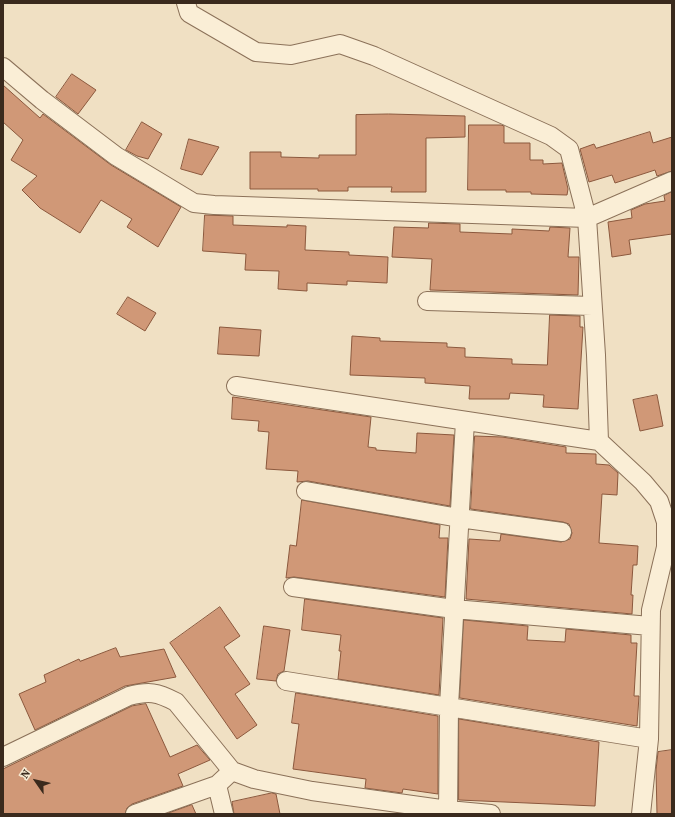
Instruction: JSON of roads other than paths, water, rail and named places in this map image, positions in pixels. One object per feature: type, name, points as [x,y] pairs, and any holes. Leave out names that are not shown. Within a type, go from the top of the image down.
[{"type":"street","points":[[186,3],[189,13],[256,52],[291,55],[340,44],[374,56],[551,136],[569,149],[587,218],[599,441]]},
{"type":"street","points":[[3,67],[42,100],[116,156],[194,203],[214,205],[587,218],[672,181]]},
{"type":"street","points":[[427,301],[592,306]]},
{"type":"street","points":[[236,386],[599,441],[643,482],[659,501],[666,522],[666,547],[651,610],[650,740],[641,814]]},
{"type":"street","points":[[448,812],[449,706],[465,421]]},
{"type":"street","points":[[306,491],[459,518],[562,532]]},
{"type":"street","points":[[293,587],[454,609],[650,626]]},
{"type":"street","points":[[286,681],[449,706],[650,740]]},
{"type":"street","points":[[3,757],[130,696],[147,692],[163,695],[176,702],[232,771],[254,779],[312,791],[448,812],[491,814]]},
{"type":"street","points":[[135,814],[217,786],[232,771]]},
{"type":"street","points":[[217,786],[224,814]]}]
